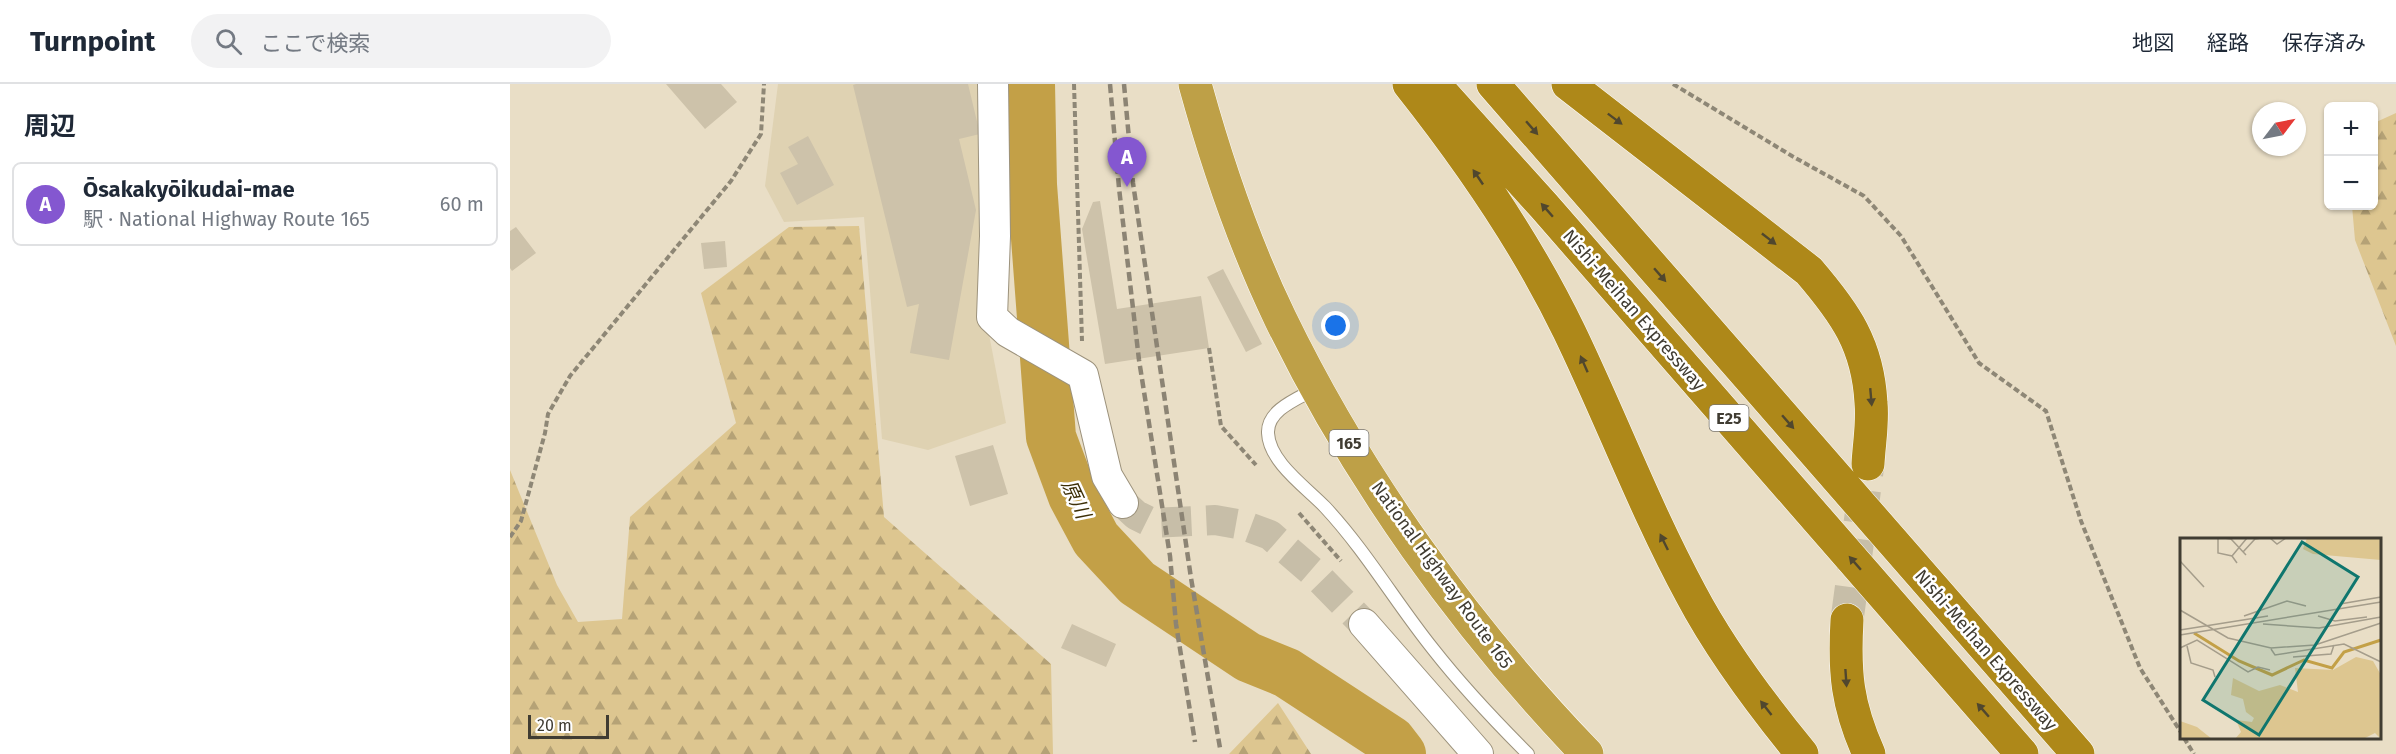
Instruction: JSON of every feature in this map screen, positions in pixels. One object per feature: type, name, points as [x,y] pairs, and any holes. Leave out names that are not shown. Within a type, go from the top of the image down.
[{"type":"highway","name":"National Highway Route 165","points":[[1195,84],[1216,160],[1247,241],[1279,316],[1316,388],[1376,486],[1435,571],[1496,652],[1540,705],[1587,754]]},
{"type":"highway","points":[[1408,84],[1471,166],[1511,226],[1568,330],[1664,543],[1692,597],[1752,690],[1802,754]]},
{"type":"highway","name":"Nishi-Meihan Expressway","points":[[1434,84],[1544,206],[2022,754]]},
{"type":"highway","name":"Nishi-Meihan Expressway","points":[[1493,84],[2078,754]]},
{"type":"highway","points":[[1569,84],[1809,271],[1836,303],[1855,334],[1868,370],[1872,405],[1868,464]]},
{"type":"highway","points":[[1847,620],[1845,655],[1847,689],[1857,727],[1869,754]]},
{"type":"street","points":[[993,84],[995,236],[992,316],[1008,332],[1083,375],[1107,476],[1123,503]]},
{"type":"street","points":[[1364,624],[1478,754]]},
{"type":"lane","points":[[1316,388],[1274,414],[1268,435],[1279,462],[1332,516],[1433,650],[1528,754]]},
{"type":"path","points":[[510,537],[521,521],[545,434],[548,414],[570,376],[731,181],[760,134],[764,84]]},
{"type":"path","points":[[1074,84],[1083,375]]},
{"type":"path","points":[[1673,84],[1792,156],[1864,196],[1901,236],[1979,363],[2046,411],[2081,521],[2140,668],[2180,733]]},
{"type":"path","points":[[2184,739],[2194,754]]},
{"type":"shaded area","points":[[778,84],[980,84],[983,303],[1006,423],[928,450],[882,439],[864,217],[784,222],[765,186]]},
{"type":"green space","points":[[2396,113],[2396,346],[2355,240],[2352,210],[2378,210],[2378,121]]},
{"type":"green space","points":[[859,226],[884,517],[1051,664],[1053,754],[510,754],[510,470],[557,585],[578,622],[622,619],[630,517],[736,423],[701,293],[789,227]]},
{"type":"green space","points":[[1278,703],[1311,754],[1229,754]]},
{"type":"building","points":[[666,84],[721,84],[737,102],[705,129]]},
{"type":"building","points":[[968,84],[980,134],[959,139],[976,210],[949,360],[910,353],[919,304],[907,307],[853,85]]},
{"type":"building","points":[[808,136],[834,185],[797,205],[780,173],[798,164],[788,147]]},
{"type":"building","points":[[1100,201],[1117,309],[1201,296],[1209,348],[1105,364],[1082,229],[1093,202]]},
{"type":"building","points":[[516,227],[536,253],[512,271],[510,268],[510,231]]},
{"type":"building","points":[[725,241],[727,267],[704,269],[701,243]]},
{"type":"building","points":[[1223,269],[1262,344],[1246,352],[1207,277]]},
{"type":"building","points":[[993,445],[1008,494],[970,506],[955,456]]},
{"type":"building","points":[[1072,624],[1116,644],[1106,667],[1061,648]]},
{"type":"waterway","name":"原川","points":[[1030,84],[1032,185],[1051,437],[1073,496],[1096,539],[1137,583],[1248,657],[1287,673],[1391,741],[1401,754]]},
{"type":"tunnel","points":[[1847,620],[1868,464]]},
{"type":"tunnel","points":[[1123,503],[1136,515],[1152,523],[1215,520],[1243,525],[1270,535],[1315,574],[1364,624]]},
{"type":"railway","points":[[1110,84],[1119,188],[1139,360],[1170,556],[1176,624],[1195,742]]},
{"type":"railway","points":[[1124,84],[1133,183],[1191,578],[1220,748]]},
{"type":"place","name":"Ōsakakyōikudai-mae","points":[[1127,187]]}]
